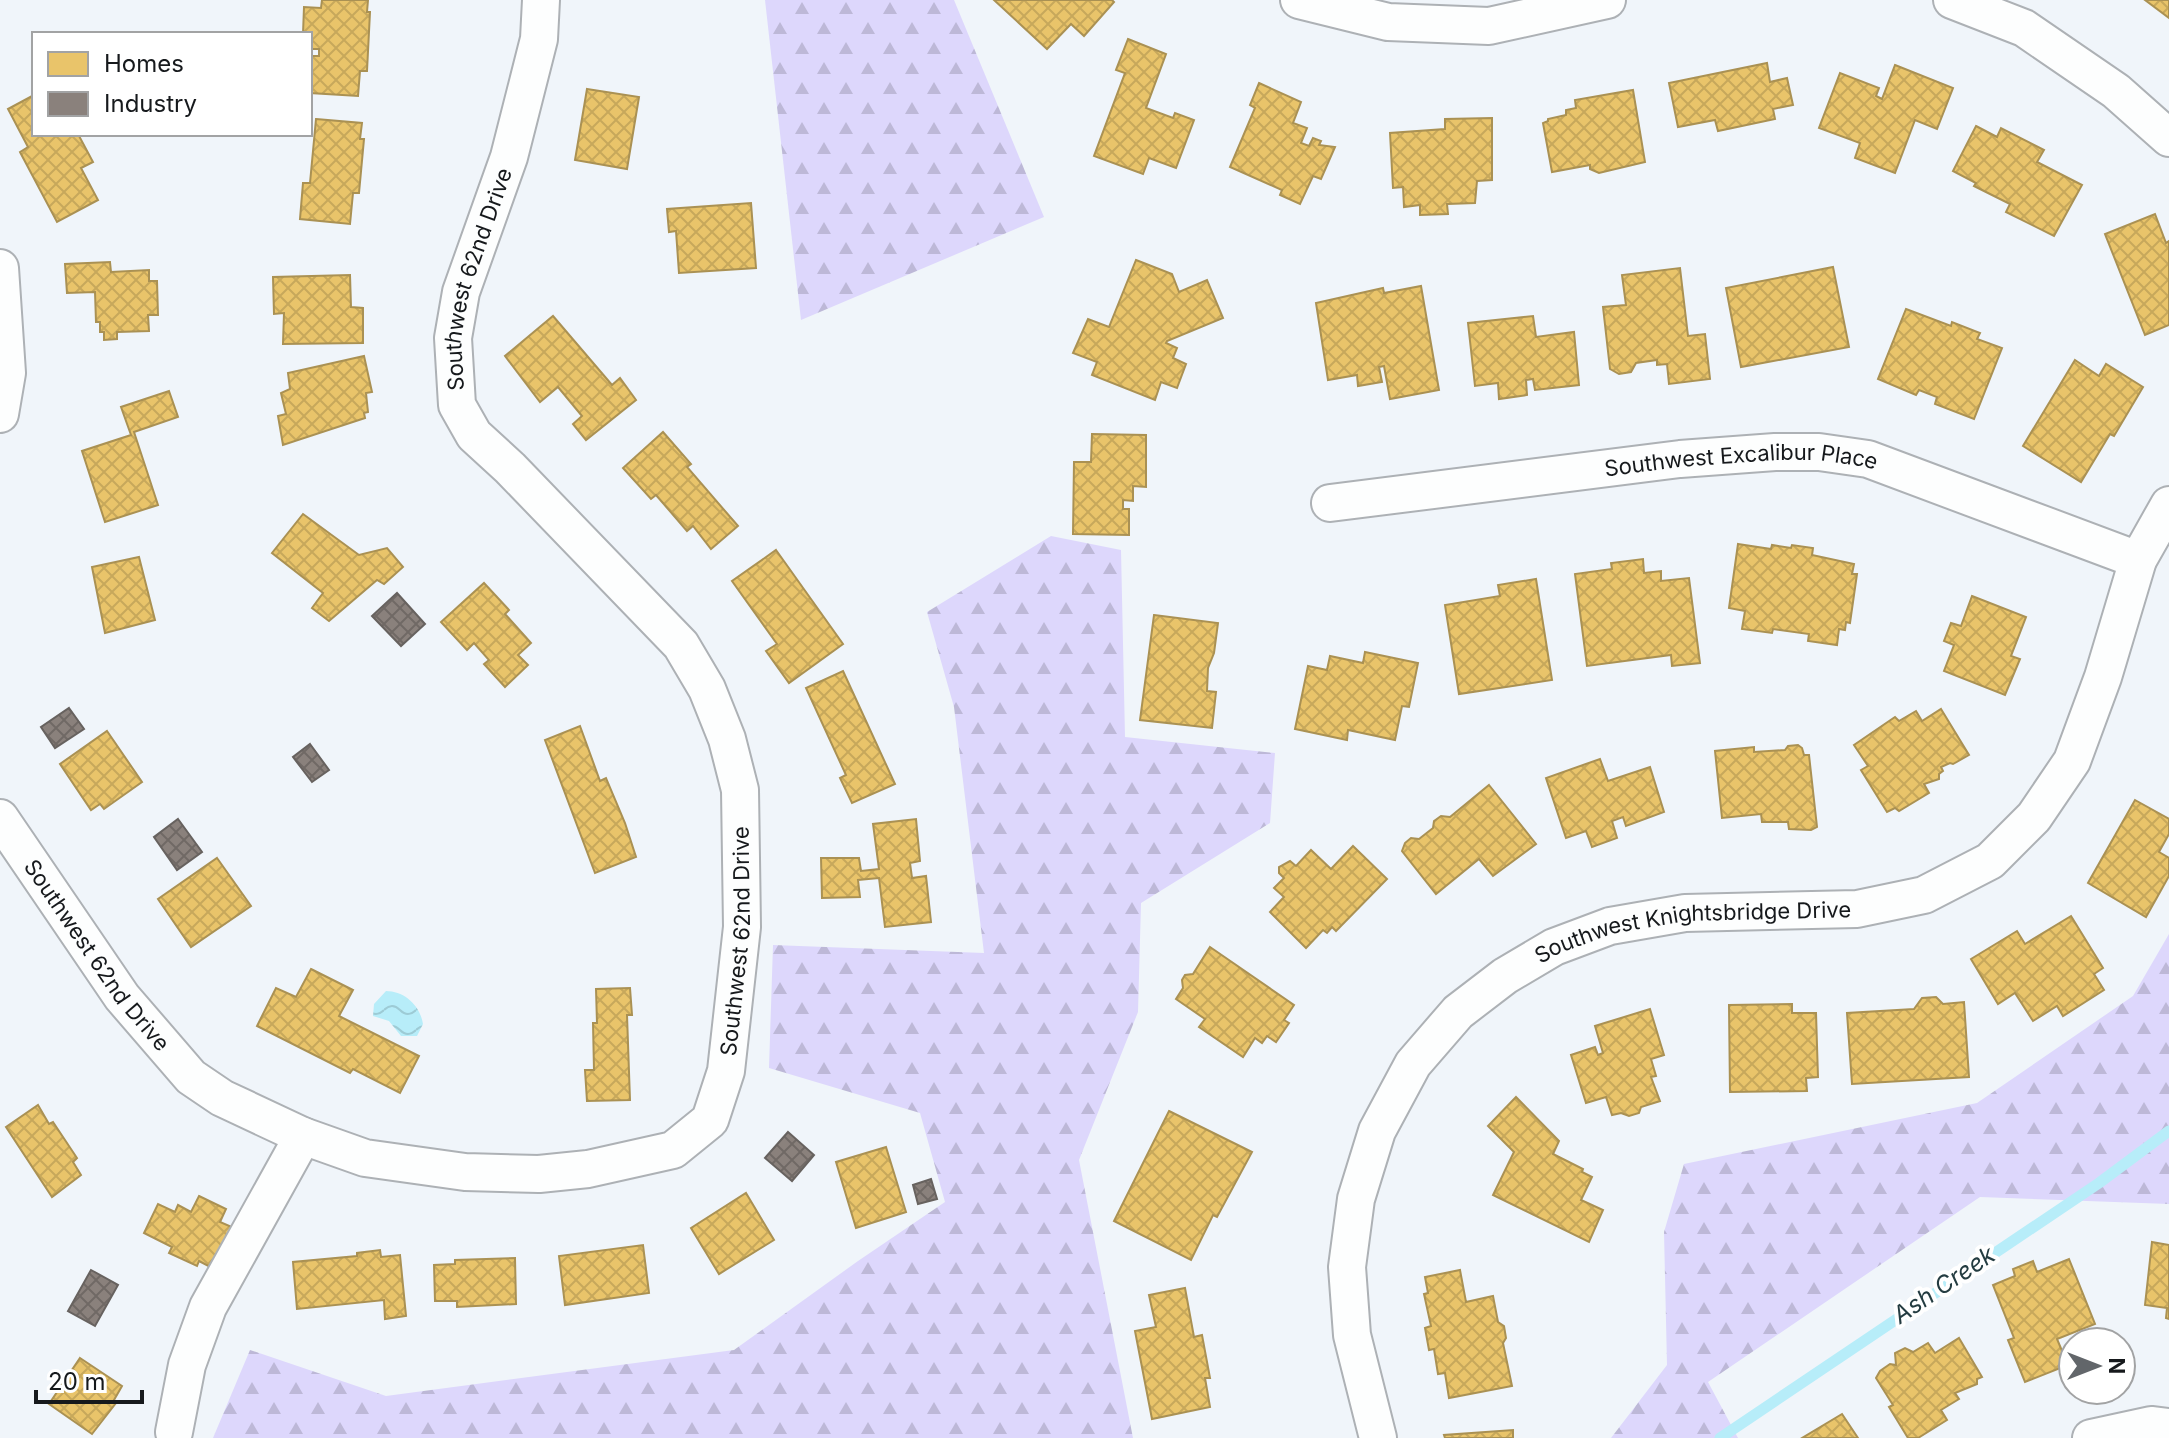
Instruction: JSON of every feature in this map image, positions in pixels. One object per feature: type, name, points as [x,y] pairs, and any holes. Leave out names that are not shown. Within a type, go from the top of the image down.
[{"type":"street","name":"Southwest 62nd Drive","points":[[0,818],[122,997],[191,1077],[222,1098],[303,1136],[365,1158],[465,1172],[539,1174],[588,1169],[673,1150],[710,1120],[726,1071],[742,927],[740,790],[727,739],[707,689],[681,645],[510,468],[474,435],[457,405],[453,338],[461,292],[509,157],[539,39],[541,0]]},
{"type":"street","points":[[1299,0],[1388,22],[1489,26],[1607,0]]},
{"type":"street","points":[[1952,0],[2024,28],[2116,91],[2169,138]]},
{"type":"street","points":[[0,268],[7,373],[0,414]]},
{"type":"street","name":"Southwest Excalibur Place","points":[[1330,503],[1680,459],[1819,452],[1868,459],[2138,560]]},
{"type":"street","name":"Southwest Knightsbridge Drive","points":[[1378,1438],[1352,1335],[1347,1267],[1356,1199],[1377,1131],[1413,1064],[1458,1012],[1505,976],[1554,947],[1610,926],[1685,913],[1857,909],[1924,895],[1990,861],[2034,817],[2072,761],[2103,677],[2138,560],[2169,505]]},
{"type":"street","points":[[174,1432],[187,1365],[208,1307],[303,1136]]},
{"type":"street","points":[[2091,1438],[2151,1425],[2169,1427]]},
{"type":"green space","points":[[765,0],[954,0],[1044,217],[801,320]]},
{"type":"green space","points":[[1051,536],[1121,550],[1125,737],[1275,753],[1270,823],[1141,903],[1138,1012],[1079,1160],[1133,1438],[213,1438],[250,1350],[386,1396],[734,1350],[945,1202],[920,1113],[769,1068],[773,945],[984,953],[954,707],[927,612]]},
{"type":"green space","points":[[2169,934],[2169,1204],[1980,1197],[1708,1382],[1738,1438],[1611,1438],[1667,1365],[1664,1232],[1684,1164],[1977,1103],[2133,996]]},
{"type":"water","points":[[386,991],[399,993],[415,1005],[423,1024],[417,1036],[401,1036],[389,1021],[373,1016],[374,1004]]},
{"type":"building: Homes","points":[[322,0],[368,0],[367,71],[360,71],[358,96],[312,93],[312,56],[319,56],[319,49],[312,49],[312,32],[303,32],[304,7],[321,8]]},
{"type":"building: Homes","points":[[994,0],[1114,2],[1084,36],[1071,24],[1047,49]]},
{"type":"building: Homes","points":[[2145,0],[2169,0],[2169,18]]},
{"type":"building: Homes","points":[[1128,39],[1166,54],[1146,108],[1173,118],[1175,113],[1194,120],[1176,168],[1149,158],[1143,174],[1094,156],[1125,73],[1116,70]]},
{"type":"building: Homes","points":[[1767,63],[1770,82],[1787,78],[1793,105],[1773,109],[1775,119],[1718,131],[1715,120],[1678,127],[1669,83]]},
{"type":"building: Homes","points":[[1895,65],[1953,88],[1937,129],[1915,120],[1895,173],[1855,158],[1860,143],[1819,128],[1840,73],[1879,88],[1876,96],[1882,99]]},
{"type":"building: Homes","points":[[1259,83],[1301,102],[1293,123],[1307,128],[1301,143],[1309,146],[1313,138],[1321,141],[1319,145],[1335,147],[1321,179],[1313,176],[1300,204],[1280,195],[1282,190],[1230,167],[1255,108],[1250,105]]},
{"type":"building: Homes","points":[[587,89],[639,97],[627,169],[575,160]]},
{"type":"building: Homes","points":[[1633,90],[1645,162],[1599,173],[1590,169],[1590,165],[1552,172],[1543,123],[1576,108],[1575,100]]},
{"type":"building: Homes","points":[[32,96],[32,136],[79,136],[93,162],[81,168],[98,200],[57,222],[20,152],[28,147],[8,109]]},
{"type":"building: Homes","points":[[1492,118],[1492,180],[1477,181],[1475,203],[1447,204],[1448,214],[1420,215],[1420,205],[1404,207],[1403,187],[1393,188],[1390,133],[1445,129],[1445,119]]},
{"type":"building: Homes","points":[[316,119],[362,123],[360,139],[364,139],[359,193],[353,193],[350,224],[300,219],[303,183],[310,183]]},
{"type":"building: Homes","points":[[1976,126],[1997,137],[2001,128],[2044,150],[2037,162],[2082,185],[2054,236],[2006,212],[2010,204],[1974,186],[1976,183],[1953,171]]},
{"type":"building: Homes","points":[[751,203],[756,268],[679,273],[676,231],[669,232],[667,209]]},
{"type":"building: Homes","points":[[2155,214],[2166,243],[2169,241],[2169,325],[2145,335],[2105,234]]},
{"type":"building: Homes","points":[[1136,260],[1172,274],[1179,292],[1207,280],[1223,318],[1167,341],[1177,348],[1173,358],[1186,364],[1177,388],[1161,382],[1155,400],[1092,375],[1097,362],[1073,353],[1088,319],[1109,327]]},
{"type":"building: Homes","points":[[110,262],[111,272],[149,270],[149,281],[157,281],[158,315],[148,315],[149,331],[117,332],[117,339],[104,340],[100,322],[96,322],[95,292],[67,293],[65,264]]},
{"type":"building: Homes","points":[[1833,267],[1849,347],[1741,367],[1726,288]]},
{"type":"building: Homes","points":[[1680,268],[1688,336],[1705,334],[1710,379],[1669,384],[1667,364],[1657,365],[1657,360],[1636,363],[1631,372],[1619,374],[1610,369],[1603,307],[1626,305],[1622,275]]},
{"type":"building: Homes","points":[[350,275],[351,307],[363,308],[363,343],[283,344],[284,313],[274,314],[273,277]]},
{"type":"building: Homes","points":[[1421,286],[1439,390],[1390,399],[1384,366],[1379,367],[1382,382],[1358,386],[1357,375],[1328,380],[1316,303],[1383,288],[1384,293]]},
{"type":"building: Homes","points":[[1906,309],[1980,333],[1977,339],[2002,348],[1974,419],[1935,404],[1937,397],[1919,390],[1916,395],[1878,379]]},
{"type":"building: Homes","points":[[553,316],[612,385],[620,378],[636,400],[586,440],[573,424],[582,416],[558,387],[540,402],[505,356]]},
{"type":"building: Homes","points":[[1533,316],[1536,337],[1574,332],[1579,385],[1535,390],[1533,379],[1526,380],[1527,395],[1499,399],[1498,383],[1475,386],[1468,323]]},
{"type":"building: Homes","points":[[364,356],[372,392],[366,393],[368,412],[364,413],[365,418],[283,445],[278,416],[286,414],[281,393],[290,389],[288,373]]},
{"type":"building: Homes","points":[[2075,360],[2099,376],[2106,364],[2143,387],[2114,436],[2110,434],[2081,482],[2023,446]]},
{"type":"building: Homes","points":[[169,391],[178,417],[134,432],[158,505],[105,522],[82,451],[131,435],[121,407]]},
{"type":"building: Homes","points":[[663,432],[691,464],[687,467],[738,526],[711,549],[693,526],[687,531],[656,495],[651,499],[623,468]]},
{"type":"building: Homes","points":[[1092,434],[1146,435],[1146,487],[1133,486],[1133,501],[1123,500],[1123,509],[1129,509],[1129,535],[1073,534],[1074,462],[1091,462]]},
{"type":"building: Homes","points":[[303,514],[359,555],[387,548],[403,567],[384,584],[377,580],[329,621],[312,608],[323,593],[272,553]]},
{"type":"building: Homes","points":[[1738,544],[1771,549],[1772,545],[1813,548],[1812,555],[1854,564],[1852,574],[1857,574],[1850,623],[1846,622],[1845,630],[1839,629],[1837,645],[1808,641],[1809,634],[1742,629],[1745,611],[1729,608]]},
{"type":"building: Homes","points":[[776,550],[843,644],[789,683],[766,651],[777,644],[732,581]]},
{"type":"building: Homes","points":[[139,557],[155,620],[105,633],[92,567]]},
{"type":"building: Homes","points":[[1643,559],[1644,573],[1661,571],[1661,581],[1689,578],[1700,663],[1672,666],[1671,655],[1587,666],[1575,574],[1612,569],[1611,563]]},
{"type":"building: Homes","points":[[1536,579],[1552,680],[1459,694],[1445,605],[1500,596],[1498,585]]},
{"type":"building: Homes","points":[[484,583],[509,610],[505,614],[531,643],[518,655],[528,665],[505,687],[484,664],[489,660],[474,643],[467,650],[441,622]]},
{"type":"building: Homes","points":[[1972,596],[2026,617],[2011,656],[2020,659],[2005,695],[1944,671],[1954,645],[1944,641],[1951,623],[1961,626]]},
{"type":"building: Homes","points":[[1154,615],[1218,623],[1214,653],[1208,668],[1207,691],[1216,692],[1212,728],[1140,720]]},
{"type":"building: Homes","points":[[1365,652],[1418,663],[1409,707],[1402,706],[1395,740],[1348,730],[1347,740],[1295,729],[1308,666],[1327,670],[1330,656],[1363,663]]},
{"type":"building: Homes","points":[[843,671],[895,784],[852,803],[840,778],[846,775],[806,688]]},
{"type":"building: Homes","points":[[1941,709],[1969,755],[1941,767],[1943,771],[1939,779],[1924,784],[1929,793],[1899,811],[1895,808],[1887,812],[1861,770],[1868,766],[1854,745],[1895,717],[1899,721],[1916,711],[1922,721]]},
{"type":"building: Homes","points":[[580,726],[600,781],[606,778],[636,857],[595,873],[545,740]]},
{"type":"building: Homes","points":[[107,731],[142,782],[104,809],[100,804],[91,810],[60,764]]},
{"type":"building: Homes","points":[[1798,745],[1804,755],[1809,755],[1817,827],[1811,830],[1789,829],[1788,822],[1762,822],[1761,814],[1722,818],[1715,751],[1754,747],[1754,752],[1785,750],[1788,746]]},
{"type":"building: Homes","points":[[1600,759],[1608,781],[1650,767],[1664,812],[1626,826],[1623,817],[1612,821],[1617,838],[1592,847],[1586,831],[1566,838],[1546,778]]},
{"type":"building: Homes","points":[[1489,785],[1536,844],[1493,876],[1479,859],[1436,894],[1402,851],[1405,843],[1411,838],[1419,839],[1433,828],[1434,821],[1441,816],[1450,817]]},
{"type":"building: Homes","points":[[2135,800],[2169,819],[2169,834],[2159,852],[2169,858],[2169,876],[2146,917],[2088,883]]},
{"type":"building: Homes","points":[[916,819],[920,861],[910,863],[912,878],[926,876],[931,922],[885,927],[879,878],[858,880],[860,897],[822,898],[821,858],[859,858],[861,871],[879,869],[873,824]]},
{"type":"building: Homes","points":[[1353,846],[1387,879],[1336,931],[1332,927],[1327,933],[1323,930],[1306,948],[1270,912],[1284,897],[1274,888],[1284,878],[1279,873],[1279,867],[1290,861],[1296,866],[1311,850],[1331,869]]},
{"type":"building: Homes","points":[[217,858],[251,906],[191,947],[158,899]]},
{"type":"building: Homes","points":[[2071,916],[2103,968],[2094,974],[2104,990],[2063,1016],[2057,1006],[2033,1021],[2015,993],[1998,1004],[1971,959],[2017,931],[2025,944]]},
{"type":"building: Homes","points":[[1210,947],[1294,1005],[1284,1020],[1289,1023],[1276,1042],[1267,1036],[1262,1043],[1255,1038],[1243,1057],[1199,1027],[1205,1019],[1176,999],[1183,988],[1185,975],[1193,974]]},
{"type":"building: Homes","points":[[311,969],[353,990],[339,1016],[419,1056],[400,1093],[353,1069],[350,1073],[257,1026],[276,988],[296,997]]},
{"type":"building: Homes","points":[[630,988],[632,1015],[627,1015],[630,1100],[587,1101],[585,1070],[594,1070],[596,989]]},
{"type":"building: Homes","points":[[1936,997],[1943,1004],[1964,1002],[1969,1077],[1852,1084],[1847,1013],[1914,1009],[1922,998]]},
{"type":"building: Homes","points":[[1792,1004],[1792,1013],[1816,1013],[1818,1077],[1806,1078],[1807,1091],[1730,1092],[1729,1005]]},
{"type":"building: Homes","points":[[1650,1009],[1664,1055],[1651,1059],[1656,1076],[1651,1077],[1660,1101],[1641,1107],[1639,1113],[1629,1116],[1621,1113],[1612,1115],[1606,1097],[1586,1103],[1571,1055],[1595,1047],[1598,1055],[1603,1053],[1595,1026]]},
{"type":"building: Homes","points":[[1516,1097],[1559,1141],[1553,1154],[1592,1177],[1581,1200],[1603,1210],[1589,1242],[1493,1195],[1514,1152],[1488,1126]]},
{"type":"building: Homes","points":[[38,1105],[49,1124],[53,1122],[77,1158],[73,1162],[81,1175],[52,1197],[6,1127]]},
{"type":"building: Homes","points":[[1169,1111],[1252,1152],[1217,1217],[1213,1215],[1191,1260],[1114,1221]]},
{"type":"building: Homes","points":[[886,1147],[906,1212],[856,1228],[836,1162]]},
{"type":"building: Homes","points":[[746,1193],[774,1240],[719,1274],[691,1228]]},
{"type":"building: Homes","points":[[199,1196],[226,1209],[220,1222],[234,1228],[214,1269],[199,1261],[197,1266],[169,1253],[172,1247],[144,1233],[158,1204],[175,1212],[178,1205],[191,1212]]},
{"type":"building: Homes","points":[[2152,1242],[2169,1245],[2169,1319],[2166,1318],[2167,1308],[2145,1305]]},
{"type":"building: Homes","points":[[643,1245],[649,1293],[565,1305],[559,1256]]},
{"type":"building: Homes","points":[[380,1250],[381,1257],[400,1255],[406,1316],[385,1319],[384,1300],[297,1309],[293,1262],[357,1256],[357,1253]]},
{"type":"building: Homes","points":[[515,1258],[516,1304],[457,1307],[457,1301],[435,1301],[434,1265],[455,1264],[455,1260]]},
{"type":"building: Homes","points":[[2069,1259],[2095,1324],[2057,1326],[2057,1369],[2025,1382],[2008,1340],[2014,1338],[1993,1285],[2015,1276],[2013,1269],[2033,1261],[2037,1272]]},
{"type":"building: Homes","points":[[1460,1270],[1466,1302],[1493,1296],[1498,1322],[1504,1326],[1506,1338],[1503,1343],[1512,1386],[1449,1398],[1445,1373],[1438,1374],[1434,1349],[1429,1350],[1425,1328],[1431,1326],[1424,1294],[1428,1293],[1425,1277]]},
{"type":"building: Homes","points":[[1185,1288],[1194,1337],[1202,1335],[1210,1378],[1205,1378],[1210,1407],[1152,1419],[1135,1331],[1156,1327],[1149,1295]]},
{"type":"building: Homes","points":[[1959,1338],[1982,1377],[1977,1379],[1977,1384],[1955,1393],[1959,1399],[1941,1410],[1947,1420],[1918,1438],[1908,1438],[1876,1378],[1890,1364],[1896,1365],[1895,1353],[1905,1348],[1913,1352],[1928,1343],[1935,1353]]},
{"type":"building: Homes","points":[[80,1358],[122,1386],[114,1400],[116,1403],[92,1434],[49,1404]]},
{"type":"building: Homes","points":[[1842,1414],[1858,1438],[1802,1438]]},
{"type":"building: Homes","points":[[1513,1430],[1513,1438],[1445,1438],[1444,1435]]},
{"type":"building: Industry","points":[[397,593],[425,624],[401,646],[372,616]]},
{"type":"building: Industry","points":[[69,708],[84,729],[55,748],[41,727]]},
{"type":"building: Industry","points":[[310,744],[329,770],[312,782],[293,757]]},
{"type":"building: Industry","points":[[178,819],[202,852],[177,870],[154,837]]},
{"type":"building: Industry","points":[[788,1132],[814,1155],[792,1181],[765,1158]]},
{"type":"building: Industry","points":[[931,1179],[937,1199],[918,1204],[913,1185]]},
{"type":"building: Industry","points":[[91,1270],[118,1285],[95,1326],[68,1311]]},
{"type":"waterway","name":"Ash Creek","points":[[1720,1438],[2099,1183],[2169,1131]]}]
